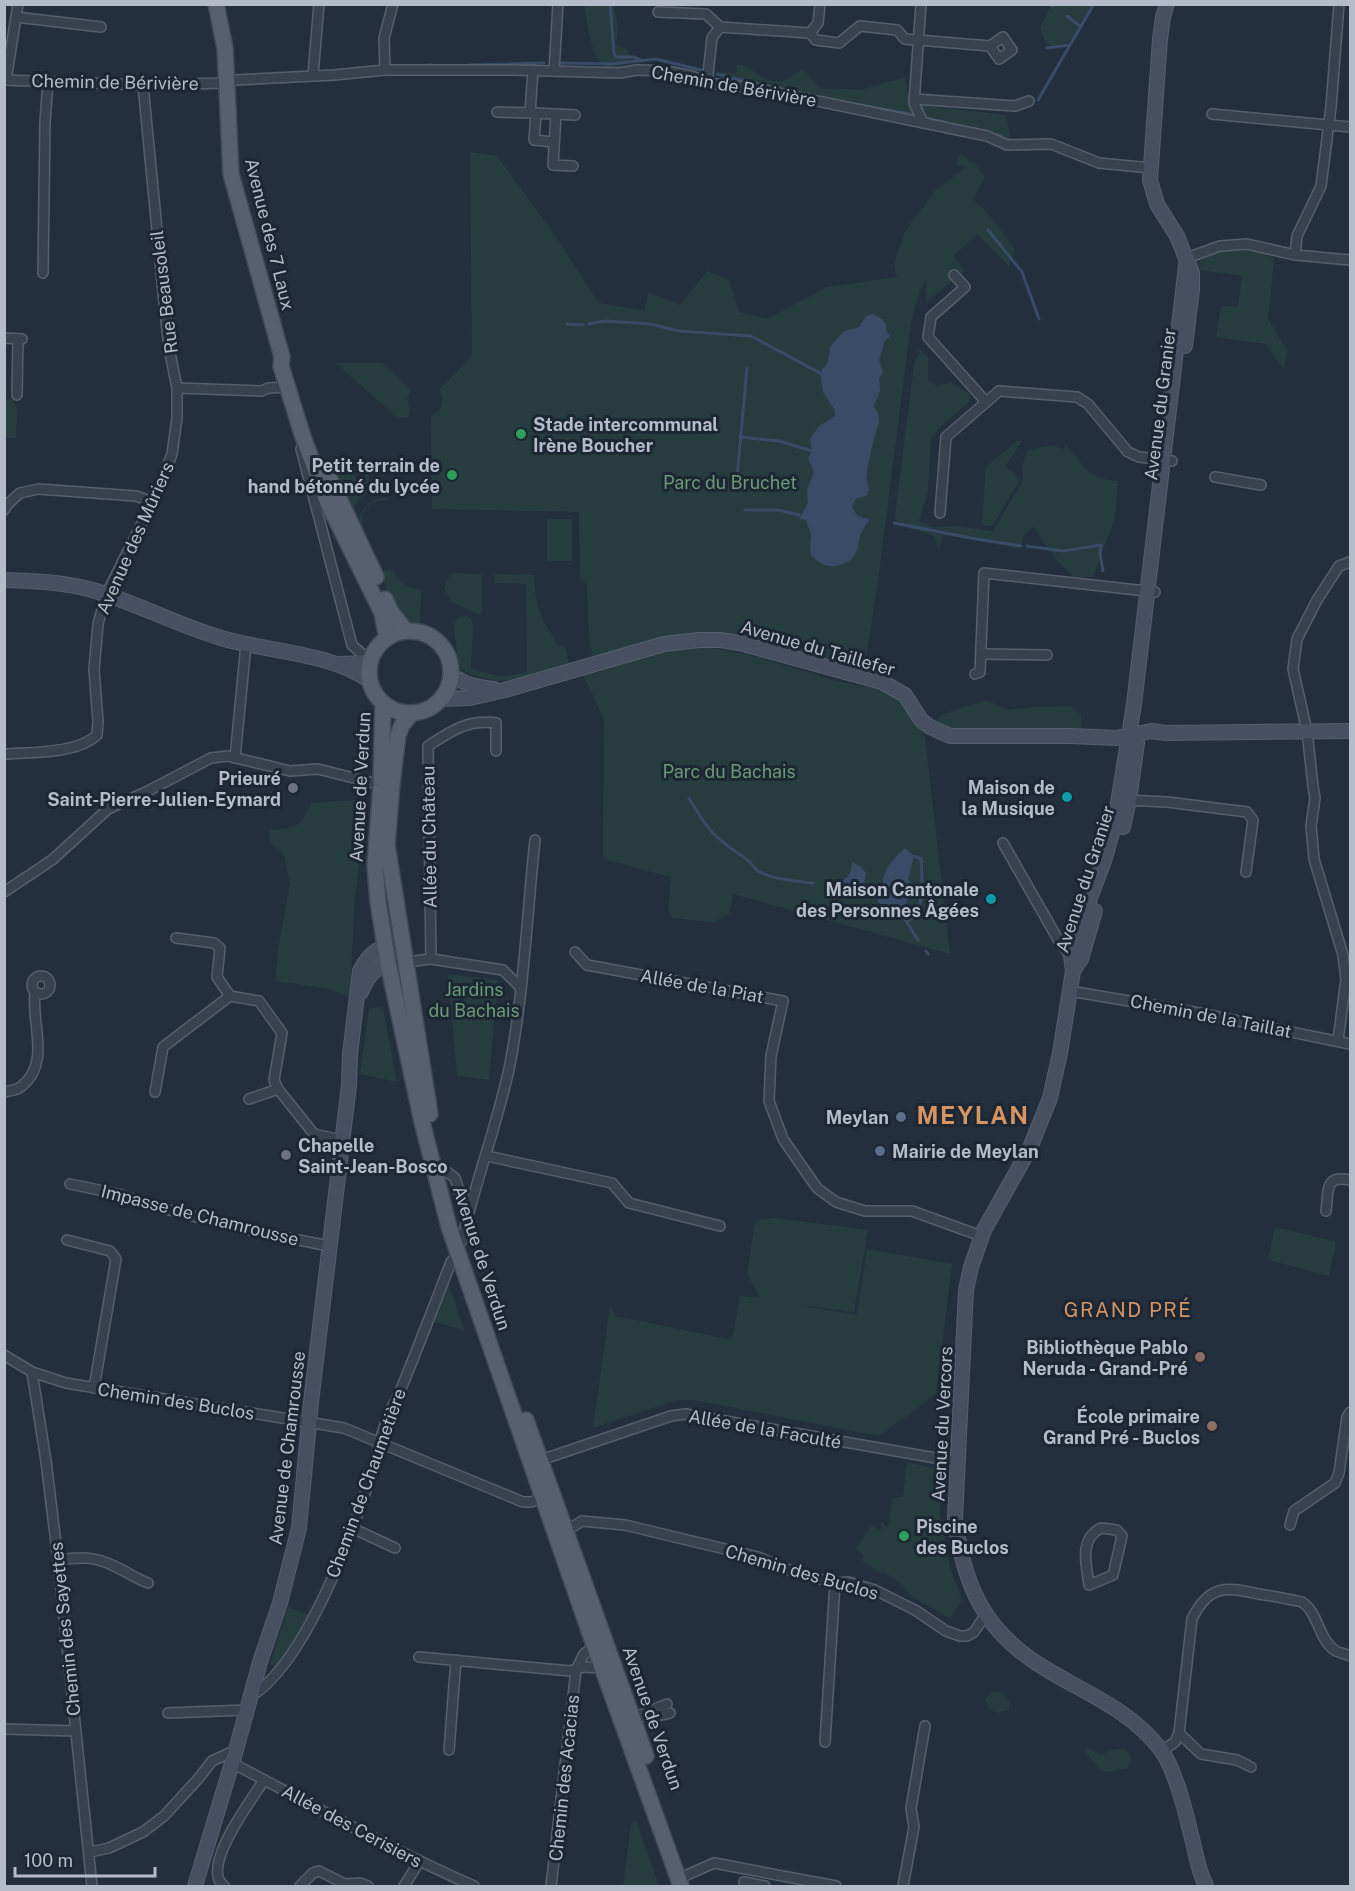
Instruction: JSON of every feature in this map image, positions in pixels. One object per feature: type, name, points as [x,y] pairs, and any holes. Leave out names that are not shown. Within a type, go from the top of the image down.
[{"type":"main road","name":"Avenue des 7 Laux","points":[[216,4],[231,81],[231,174],[282,357],[281,366],[302,434],[327,501],[382,613],[387,638]]},
{"type":"main road","points":[[282,357],[327,473],[391,612],[406,631]]},
{"type":"main road","points":[[406,631],[420,631],[439,642],[447,653],[452,674],[441,699],[429,708],[412,713],[399,711],[383,703],[375,693],[370,681],[369,668],[371,659],[380,644],[387,638],[406,631]]},
{"type":"main road","name":"Avenue de Verdun","points":[[383,703],[381,785],[375,865],[385,946],[422,1122],[449,1227],[460,1248]]},
{"type":"main road","name":"Avenue de Verdun","points":[[412,713],[402,725],[398,735],[387,836],[427,1100],[460,1248],[599,1642],[632,1719],[685,1882]]},
{"type":"main road","points":[[385,946],[405,956]]},
{"type":"main road","points":[[388,963],[405,956]]},
{"type":"main road","name":"Avenue de Verdun","points":[[548,1496],[566,1531],[599,1642],[603,1668],[632,1719]]},
{"type":"street","points":[[5,80],[18,4]]},
{"type":"street","points":[[313,75],[319,4]]},
{"type":"street","points":[[385,70],[384,38],[393,4]]},
{"type":"street","points":[[554,71],[558,4]]},
{"type":"street","points":[[810,33],[818,23],[820,4]]},
{"type":"street","points":[[921,4],[914,103],[923,123]]},
{"type":"street","points":[[1167,4],[1160,39],[1151,188],[1157,204],[1175,232],[1187,258],[1220,246],[1247,244],[1295,255],[1350,260]]},
{"type":"street","points":[[1295,255],[1297,236],[1321,186],[1329,125],[1339,4]]},
{"type":"street","points":[[658,12],[706,9],[720,27],[810,33],[816,39],[839,43],[860,26],[897,30],[905,39],[990,46]]},
{"type":"street","points":[[16,17],[100,27]]},
{"type":"street","points":[[707,83],[711,38],[720,27]]},
{"type":"street","name":"Chemin de Bérivière","points":[[5,80],[143,85],[385,70],[533,70],[620,73],[638,70],[666,71],[692,76],[707,83],[754,88],[987,136],[1007,145],[1051,144],[1099,163],[1151,168]]},
{"type":"street","points":[[533,70],[534,140],[554,142]]},
{"type":"street","points":[[43,273],[45,122],[48,82]]},
{"type":"street","name":"Rue Beausoleil","points":[[143,85],[164,302],[177,388]]},
{"type":"street","points":[[914,99],[1015,106],[1029,101]]},
{"type":"street","points":[[497,112],[574,115]]},
{"type":"street","points":[[556,114],[553,165],[573,166]]},
{"type":"street","points":[[1212,114],[1350,127]]},
{"type":"street","name":"Avenue du Granier","points":[[1075,962],[1118,844],[1168,461],[1187,258]]},
{"type":"street","points":[[954,275],[965,287],[931,317],[928,337],[986,402]]},
{"type":"street","points":[[4,338],[20,339],[17,395]]},
{"type":"street","points":[[177,388],[262,391],[268,388],[287,387]]},
{"type":"street","name":"Avenue des Mûriers","points":[[4,754],[72,748],[88,743],[97,735],[94,670],[98,624],[106,595],[153,502],[172,454],[177,418],[177,388]]},
{"type":"street","points":[[940,513],[946,437],[999,391],[1077,397],[1088,404],[1128,452],[1139,457],[1168,461]]},
{"type":"street","name":"Avenue des 7 Laux","points":[[302,434],[301,451],[352,645]]},
{"type":"street","points":[[1215,477],[1261,485]]},
{"type":"street","points":[[4,510],[20,493],[38,489],[136,496],[153,502]]},
{"type":"street","points":[[1338,1041],[1346,979],[1343,955],[1314,859],[1311,826],[1315,798],[1307,731],[1293,669],[1297,639],[1317,600],[1340,567],[1350,562]]},
{"type":"street","points":[[975,674],[980,672],[982,654],[984,573],[1150,591]]},
{"type":"street","points":[[4,580],[74,586],[106,595],[221,638],[336,664],[370,681]]},
{"type":"street","name":"Avenue du Taillefer","points":[[441,699],[470,698],[505,690],[664,644],[683,640],[720,640],[759,647],[882,682],[905,694],[921,720],[930,728],[950,736],[1116,738],[1151,731],[1166,733],[1350,731]]},
{"type":"street","points":[[235,758],[246,644]]},
{"type":"street","points":[[336,664],[349,654],[352,645],[371,659]]},
{"type":"street","points":[[982,654],[1047,655]]},
{"type":"street","points":[[336,664],[363,663],[371,659]]},
{"type":"street","name":"Avenue du Taillefer","points":[[452,674],[460,681],[474,686],[505,690]]},
{"type":"street","name":"Allée du Château","points":[[428,959],[428,746],[445,734],[471,722],[484,721],[496,723],[496,751]]},
{"type":"street","points":[[4,891],[52,860],[108,809],[171,780],[211,758],[228,756],[290,771],[318,769],[381,785]]},
{"type":"street","points":[[1124,800],[1167,802],[1247,812],[1253,820],[1246,872]]},
{"type":"street","name":"Chemin de Chaumetière","points":[[248,1704],[273,1678],[305,1632],[338,1566],[381,1443],[387,1419],[451,1262],[460,1248],[510,1064],[535,840]]},
{"type":"street","points":[[1003,843],[1059,941],[1075,962]]},
{"type":"street","points":[[176,939],[214,943],[220,948],[217,977],[230,996],[259,1001],[282,1033],[274,1080],[278,1089],[314,1134],[342,1140]]},
{"type":"street","name":"Avenue de Chamrousse","points":[[195,1887],[280,1603],[299,1528],[308,1423],[349,1085],[350,1054],[360,971],[365,960],[385,946]]},
{"type":"street","name":"Allée de la Piat","points":[[575,952],[586,965],[783,1001],[771,1056],[769,1101],[783,1139],[817,1188],[836,1202],[865,1211],[912,1210],[981,1236]]},
{"type":"street","points":[[405,956],[503,970],[520,987]]},
{"type":"street","name":"Avenue du Vercors","points":[[1075,962],[1055,1079],[1045,1115],[1030,1148],[981,1236],[966,1290],[955,1519],[959,1546],[971,1589],[986,1614],[1011,1645],[1127,1715],[1162,1751],[1173,1771],[1206,1887]]},
{"type":"street","name":"Avenue de Chamrousse","points":[[357,1002],[367,978],[380,966],[388,963]]},
{"type":"street","name":"Chemin de la Taillat","points":[[1070,991],[1199,1013],[1350,1044]]},
{"type":"street","points":[[4,1092],[21,1088],[32,1074],[39,1055],[35,993]]},
{"type":"street","points":[[155,1092],[163,1047],[230,996]]},
{"type":"street","points":[[249,1099],[278,1089]]},
{"type":"street","points":[[487,1155],[612,1183],[629,1203],[720,1226]]},
{"type":"street","name":"Chemin de Chaumetière","points":[[442,1168],[455,1178],[467,1217]]},
{"type":"street","points":[[1326,1210],[1330,1184],[1333,1180],[1338,1178],[1350,1180]]},
{"type":"street","name":"Impasse de Chamrousse","points":[[70,1184],[118,1194],[153,1206],[244,1229],[329,1246]]},
{"type":"street","points":[[67,1240],[110,1251],[116,1259],[94,1388]]},
{"type":"street","name":"Chemin des Buclos","points":[[4,1355],[32,1372],[66,1383],[344,1428],[479,1485],[527,1502],[548,1496]]},
{"type":"street","name":"Chemin des Sayettes","points":[[32,1372],[58,1560],[92,1887]]},
{"type":"street","points":[[1290,1525],[1294,1511],[1331,1488],[1338,1478],[1347,1417],[1350,1412]]},
{"type":"street","name":"Allée de la Faculté","points":[[536,1462],[671,1416],[686,1414],[958,1462]]},
{"type":"street","name":"Chemin des Buclos","points":[[566,1531],[582,1521],[626,1525],[758,1557],[799,1574],[836,1583],[848,1582],[875,1590],[915,1610],[946,1631],[960,1636],[967,1636],[974,1632],[986,1614]]},
{"type":"street","points":[[352,1528],[394,1548]]},
{"type":"street","points":[[1101,1528],[1117,1530],[1122,1536],[1113,1575],[1089,1585],[1086,1565],[1087,1541],[1092,1533],[1101,1528]]},
{"type":"street","points":[[58,1560],[84,1556],[114,1565],[138,1580],[148,1583]]},
{"type":"street","points":[[825,1742],[836,1583]]},
{"type":"street","points":[[1162,1751],[1175,1742],[1179,1733],[1192,1619],[1207,1597],[1216,1591],[1229,1588],[1302,1602],[1313,1614],[1324,1639],[1335,1650],[1350,1656]]},
{"type":"street","points":[[576,1670],[584,1654],[599,1642]]},
{"type":"street","points":[[419,1657],[576,1670],[583,1667],[603,1668]]},
{"type":"street","points":[[449,1750],[456,1660]]},
{"type":"street","name":"Chemin des Acacias","points":[[552,1887],[576,1670]]},
{"type":"street","points":[[168,1713],[248,1704]]},
{"type":"street","points":[[632,1719],[652,1709],[668,1708]]},
{"type":"street","points":[[903,1887],[914,1827],[911,1808],[925,1726]]},
{"type":"street","points":[[4,1729],[76,1731]]},
{"type":"street","points":[[1179,1733],[1201,1755],[1237,1760],[1251,1767]]},
{"type":"street","points":[[90,1852],[109,1848],[142,1832],[164,1815],[212,1761],[234,1756]]},
{"type":"street","name":"Allée des Cerisiers","points":[[234,1756],[264,1780],[419,1862],[474,1887]]},
{"type":"street","points":[[224,1887],[217,1874],[227,1838],[264,1780]]},
{"type":"street","points":[[404,1887],[419,1862]]},
{"type":"street","points":[[685,1882],[714,1863],[836,1887]]},
{"type":"street","points":[[746,1869],[744,1884],[765,1887]]},
{"type":"street","points":[[300,1887],[313,1873],[319,1871],[345,1884],[360,1883],[368,1887]]},
{"type":"street","name":"Avenue du Vercors","points":[[1200,1871],[1200,1887]]},
{"type":"green space","points":[[584,5],[614,5],[618,27],[616,45],[627,49],[630,57],[622,67],[613,69],[605,67],[599,61],[591,43]]},
{"type":"green space","points":[[1051,5],[1094,5],[1076,36],[1061,49],[1046,44],[1040,28]]},
{"type":"green space","points":[[737,64],[775,81],[787,79],[803,69],[820,88],[861,90],[905,77],[910,104],[1005,115],[1012,141],[720,79],[721,73],[736,73]]},
{"type":"green space","name":"Parc du Bruchet","points":[[470,152],[497,156],[552,231],[599,303],[644,310],[649,292],[680,305],[707,271],[729,280],[739,312],[767,319],[827,287],[897,277],[894,264],[905,231],[936,190],[968,166],[956,165],[959,155],[962,154],[971,163],[973,162],[985,177],[973,199],[986,211],[1015,249],[1009,266],[977,234],[953,256],[965,270],[926,303],[926,278],[918,297],[911,322],[868,647],[863,665],[857,670],[718,634],[681,635],[594,658],[589,643],[587,584],[580,579],[579,512],[432,509],[431,416],[442,405],[439,390],[472,356]]},
{"type":"green space","points":[[1246,248],[1274,258],[1268,319],[1287,350],[1284,370],[1266,344],[1216,337],[1221,306],[1238,307],[1242,276],[1200,270],[1197,262],[1222,250]]},
{"type":"green space","points":[[920,349],[928,358],[928,380],[936,385],[951,383],[970,394],[970,401],[942,425],[931,438],[928,491],[919,521],[932,527],[955,526],[993,531],[1023,480],[1022,467],[1028,450],[1054,445],[1062,449],[1067,446],[1093,475],[1118,481],[1115,518],[1093,577],[1074,577],[1058,562],[1033,527],[1024,535],[1020,549],[948,535],[942,537],[939,549],[934,536],[897,525],[895,516],[914,365]]},
{"type":"green space","points":[[336,363],[382,363],[411,390],[407,398],[410,410],[408,418],[396,417]]},
{"type":"green space","points":[[12,399],[17,408],[16,438],[5,438],[5,400]]},
{"type":"green space","points":[[1016,441],[1022,441],[1005,467],[1020,480],[992,526],[982,525],[986,467]]},
{"type":"green space","points":[[333,463],[338,470],[349,464],[356,479],[360,479],[369,471],[369,480],[376,480],[374,490],[358,499],[350,515],[329,466]]},
{"type":"green space","points":[[379,498],[390,500],[375,502],[366,508],[363,527],[384,571],[394,570],[396,578],[407,586],[421,590],[420,624],[403,621],[398,614],[361,532],[359,520],[362,511]]},
{"type":"green space","points":[[547,519],[572,519],[572,561],[547,561]]},
{"type":"green space","points":[[454,573],[482,574],[482,614],[477,614],[451,601],[444,588],[447,579]]},
{"type":"green space","points":[[495,574],[534,575],[539,611],[558,647],[564,645],[569,664],[517,681],[492,680],[472,675],[462,669],[458,662],[454,627],[457,619],[466,616],[471,619],[473,625],[471,668],[499,676],[527,671],[526,584],[494,583]]},
{"type":"green space","name":"Parc du Bachais","points":[[684,646],[719,649],[758,657],[832,680],[897,693],[925,738],[950,954],[733,894],[729,914],[714,922],[672,918],[668,908],[671,877],[603,859],[604,719],[583,675],[645,655]]},
{"type":"green space","points":[[986,700],[1008,710],[1071,706],[1081,715],[1082,727],[1070,731],[944,731],[937,722],[940,715]]},
{"type":"green space","points":[[356,800],[365,802],[354,911],[350,997],[330,989],[275,981],[290,883],[283,852],[270,842],[269,830],[296,825],[304,817],[311,803]]},
{"type":"green space","name":"Jardins du Bachais","points":[[448,974],[498,980],[489,1080],[457,1076]]},
{"type":"green space","points":[[383,1007],[397,1082],[360,1074],[369,1008]]},
{"type":"green space","points":[[776,1218],[868,1230],[854,1312],[798,1305],[857,1315],[867,1249],[952,1264],[936,1394],[879,1436],[694,1400],[678,1400],[593,1428],[610,1306],[616,1316],[732,1340],[740,1296],[760,1298],[747,1274],[755,1222]]},
{"type":"green space","points":[[1275,1227],[1336,1242],[1329,1276],[1268,1260]]},
{"type":"green space","points":[[447,1279],[464,1330],[431,1321]]},
{"type":"green space","name":"Piscine des Buclos","points":[[907,1462],[940,1470],[940,1514],[950,1567],[962,1600],[950,1619],[910,1595],[903,1586],[883,1571],[881,1574],[861,1560],[864,1556],[855,1549],[872,1525],[879,1530],[882,1528],[880,1523],[883,1522],[885,1526],[889,1526],[892,1498],[903,1496]]},
{"type":"green space","points":[[288,1607],[309,1615],[290,1648],[275,1667],[270,1664]]},
{"type":"green space","points":[[993,1691],[1002,1692],[1010,1702],[1009,1710],[997,1713],[988,1708],[985,1700]]},
{"type":"green space","points":[[1087,1747],[1100,1755],[1124,1748],[1131,1756],[1128,1768],[1109,1772],[1101,1771],[1084,1750]]},
{"type":"green space","points":[[636,1820],[659,1886],[623,1886],[631,1824]]},
{"type":"water","points":[[873,314],[882,319],[886,325],[886,332],[890,335],[885,340],[879,360],[883,372],[879,379],[880,391],[874,406],[879,422],[866,477],[869,489],[867,495],[856,499],[852,506],[854,512],[868,518],[869,521],[852,559],[836,566],[828,566],[811,555],[811,535],[806,520],[799,519],[808,503],[807,490],[814,472],[808,458],[812,451],[810,439],[818,427],[835,416],[834,409],[823,392],[820,373],[828,362],[830,347],[840,335],[859,327],[866,316]]},
{"type":"water","points":[[905,848],[914,856],[908,879],[913,886],[903,910],[895,916],[888,914],[877,900],[882,896],[883,880],[887,869]]},
{"type":"water","points":[[852,862],[866,873],[861,894],[854,897],[841,894],[839,888],[840,882],[849,874]]},
{"type":"waterway","points":[[610,4],[614,54],[616,57],[633,57],[643,61]]},
{"type":"waterway","points":[[1047,48],[1070,45],[1094,4]]},
{"type":"waterway","points":[[1067,16],[1080,26]]},
{"type":"waterway","points":[[1038,100],[1070,45]]},
{"type":"waterway","points":[[560,63],[611,64],[656,59],[705,71]]},
{"type":"waterway","points":[[469,65],[544,63]]},
{"type":"waterway","points":[[420,66],[431,65]]},
{"type":"waterway","points":[[717,74],[749,82]]},
{"type":"waterway","points":[[838,101],[910,114]]},
{"type":"waterway","points":[[926,118],[948,123]]},
{"type":"waterway","points":[[992,134],[1001,136]]},
{"type":"waterway","points":[[988,230],[1022,272],[1039,319]]},
{"type":"waterway","points":[[589,324],[605,321],[650,324],[679,331],[751,336],[820,373]]},
{"type":"waterway","points":[[567,324],[583,325]]},
{"type":"waterway","points":[[736,489],[747,368]]},
{"type":"waterway","points":[[740,437],[779,441],[812,451]]},
{"type":"waterway","points":[[745,510],[778,510],[799,515]]},
{"type":"waterway","points":[[894,523],[1021,546]]},
{"type":"waterway","points":[[1027,546],[1063,551],[1101,545],[1103,571]]},
{"type":"waterway","points":[[689,798],[712,832],[747,859],[758,871],[778,878],[813,883]]},
{"type":"waterway","points":[[914,856],[921,859],[920,903],[912,918],[906,921],[918,940]]},
{"type":"waterway","points":[[862,888],[882,896]]},
{"type":"waterway","points":[[898,914],[906,920]]},
{"type":"place","name":"Stade intercommunal Irène Boucher","points":[[521,434]]},
{"type":"place","name":"Petit terrain de hand bétonné du lycée","points":[[452,475]]},
{"type":"place","name":"Prieuré Saint-Pierre-Julien-Eymard","points":[[293,788]]},
{"type":"place","name":"Maison de la Musique","points":[[1067,797]]},
{"type":"place","name":"Maison Cantonale des Personnes Âgées","points":[[991,899]]},
{"type":"place","name":"Meylan","points":[[901,1117]]},
{"type":"place","name":"Mairie de Meylan","points":[[880,1151]]},
{"type":"place","name":"Chapelle Saint-Jean-Bosco","points":[[286,1155]]},
{"type":"place","name":"Bibliothèque Pablo Neruda - Grand-Pré","points":[[1200,1357]]},
{"type":"place","name":"École primaire Grand Pré - Buclos","points":[[1212,1426]]},
{"type":"place","name":"Piscine des Buclos","points":[[904,1536]]},
{"type":"district","name":"MEYLAN","points":[[973,1115]]},
{"type":"district","name":"GRAND PRÉ","points":[[1128,1310]]}]
